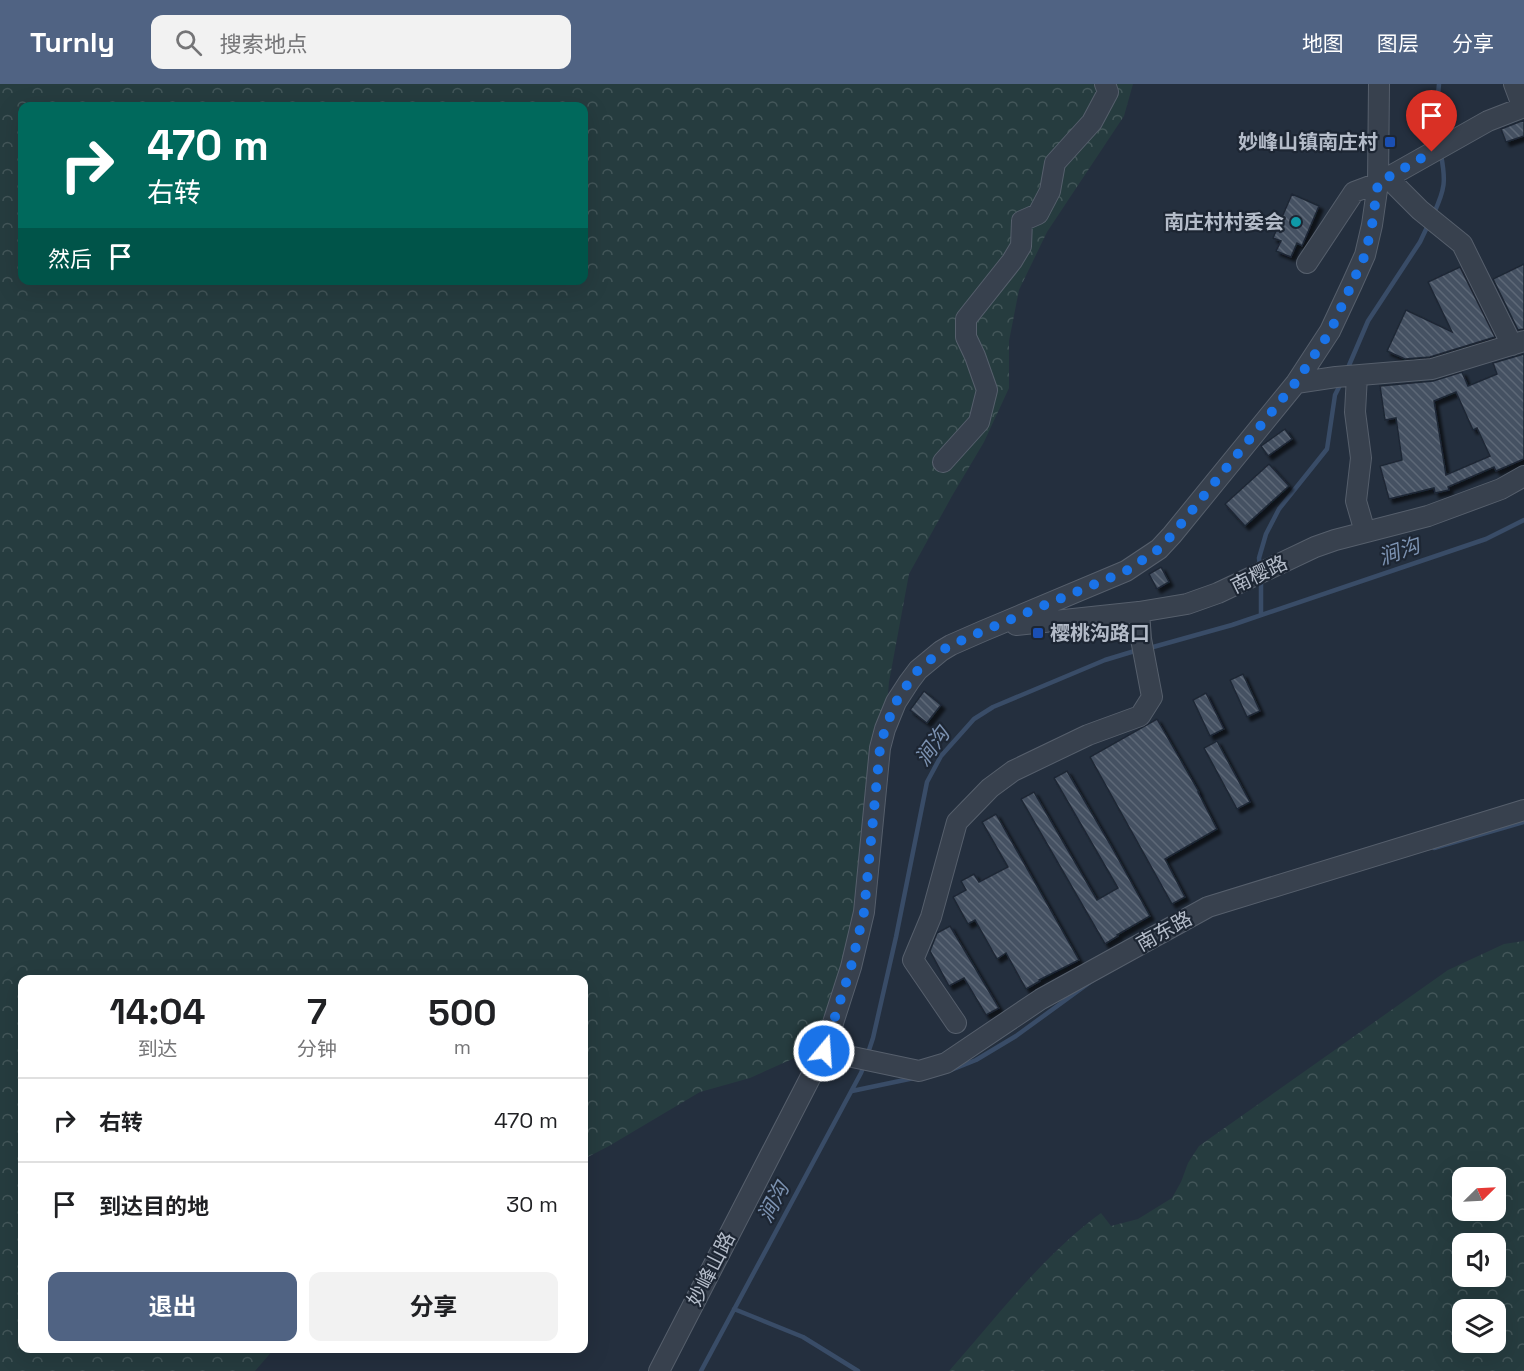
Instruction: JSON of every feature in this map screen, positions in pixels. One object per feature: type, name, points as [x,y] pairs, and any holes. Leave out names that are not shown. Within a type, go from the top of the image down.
[{"type":"street","points":[[944,462],[979,422],[987,390],[966,337],[966,319],[1012,261],[1021,246],[1022,221],[1038,214],[1050,191],[1055,163],[1092,122],[1108,92],[1105,84]]},
{"type":"street","name":"妙峰山路","points":[[659,1371],[824,1051],[851,967],[864,912],[880,748],[896,702],[918,670],[951,645],[1126,571],[1159,549],[1296,382],[1330,332],[1365,255],[1383,180],[1379,84]]},
{"type":"street","points":[[1307,263],[1354,192],[1383,180],[1488,121],[1523,107],[1514,84]]},
{"type":"street","points":[[1296,382],[1432,369],[1518,343],[1462,244],[1383,180]]},
{"type":"street","points":[[1348,376],[1361,458],[1356,501],[1365,532]]},
{"type":"street","name":"南樱路","points":[[983,631],[1017,624],[1139,612],[1187,604],[1218,593],[1325,544],[1428,516],[1501,489],[1524,476]]},
{"type":"street","points":[[956,1023],[914,960],[931,918],[957,822],[990,788],[1013,771],[1088,735],[1140,716],[1152,697],[1141,639],[1139,612]]},
{"type":"street","name":"南东路","points":[[824,1051],[919,1071],[946,1063],[1041,999],[1208,907],[1524,810]]},
{"type":"green space","points":[[0,84],[1133,84],[1124,116],[1047,232],[1019,290],[1009,341],[1009,388],[984,442],[909,574],[889,682],[880,787],[834,1023],[799,1056],[750,1078],[700,1092],[588,1157],[588,975],[18,975],[18,1353],[271,1353],[255,1371],[0,1371]]},
{"type":"green space","points":[[1524,941],[1524,1371],[949,1371],[1040,1268],[1079,1230],[1101,1213],[1111,1226],[1138,1219],[1172,1198],[1188,1163],[1199,1146],[1448,970],[1504,944]]},
{"type":"building","points":[[1524,120],[1524,136],[1506,142],[1501,129]]},
{"type":"building","name":"南庄村村委会","points":[[1292,194],[1319,206],[1302,246],[1297,243],[1291,257],[1276,251],[1281,241],[1273,238]]},
{"type":"building","points":[[1524,264],[1524,329],[1518,330],[1493,279]]},
{"type":"building","points":[[1460,267],[1495,337],[1430,357],[1405,359],[1387,351],[1406,310],[1452,332],[1428,282]]},
{"type":"building","points":[[1524,354],[1524,459],[1496,471],[1494,467],[1448,487],[1449,490],[1435,493],[1434,488],[1389,499],[1380,466],[1402,460],[1396,418],[1385,420],[1380,386],[1433,381],[1462,372],[1468,386],[1497,374],[1493,363]],"holes":[[[1456,392],[1473,430],[1477,428],[1490,456],[1446,475],[1434,401]]]},
{"type":"building","points":[[1285,429],[1292,439],[1268,456],[1261,446]]},
{"type":"building","points":[[1269,464],[1289,486],[1245,526],[1225,504]]},
{"type":"building","points":[[1161,567],[1169,582],[1157,589],[1149,574]]},
{"type":"building","points":[[1243,674],[1260,711],[1247,717],[1230,680]]},
{"type":"building","points":[[924,691],[941,705],[927,723],[910,710]]},
{"type":"building","points":[[1206,693],[1224,729],[1210,736],[1193,700]]},
{"type":"building","points":[[1157,719],[1199,792],[1217,829],[1165,859],[1185,897],[1172,904],[1090,757]]},
{"type":"building","points":[[1217,741],[1250,802],[1237,809],[1204,748]]},
{"type":"building","points":[[1067,771],[1150,916],[1105,944],[1021,799],[1034,792],[1097,900],[1118,888],[1054,778]]},
{"type":"building","points":[[996,814],[1079,960],[1026,989],[1006,953],[997,959],[975,920],[968,924],[953,897],[966,890],[961,881],[974,874],[979,882],[1008,867],[982,822]]},
{"type":"building","points":[[950,926],[999,1008],[986,1015],[964,978],[949,986],[930,951],[937,933]]},
{"type":"waterway","points":[[1439,84],[1435,127],[1439,144]]},
{"type":"waterway","points":[[1434,213],[1444,185],[1441,155]]},
{"type":"waterway","points":[[1347,370],[1368,321],[1420,242],[1429,223]]},
{"type":"waterway","points":[[1260,568],[1259,558],[1266,534],[1279,509],[1327,449],[1335,395],[1341,383]]},
{"type":"waterway","name":"涧沟","points":[[1146,649],[1232,625],[1486,539],[1524,520]]},
{"type":"waterway","points":[[1261,579],[1261,615]]},
{"type":"waterway","name":"涧沟","points":[[867,1056],[896,937],[927,782],[941,756],[974,719],[993,707],[1105,660],[1138,650]]},
{"type":"waterway","points":[[1434,848],[1524,822]]},
{"type":"waterway","points":[[951,1070],[976,1060],[1016,1036],[1093,980]]},
{"type":"waterway","name":"涧沟","points":[[701,1371],[865,1063]]},
{"type":"waterway","points":[[852,1091],[914,1078]]},
{"type":"waterway","points":[[734,1309],[803,1337],[858,1371]]},
{"type":"place","name":"妙峰山镇南庄村","points":[[1390,142]]},
{"type":"place","name":"南庄村村委会","points":[[1296,222]]},
{"type":"place","name":"樱桃沟路口","points":[[1038,633]]},
{"type":"route","points":[[824,1051],[851,967],[864,912],[880,748],[896,702],[909,682],[918,670],[951,645],[1126,571],[1159,549],[1296,382],[1330,332],[1365,255],[1378,183],[1432,152]]}]
